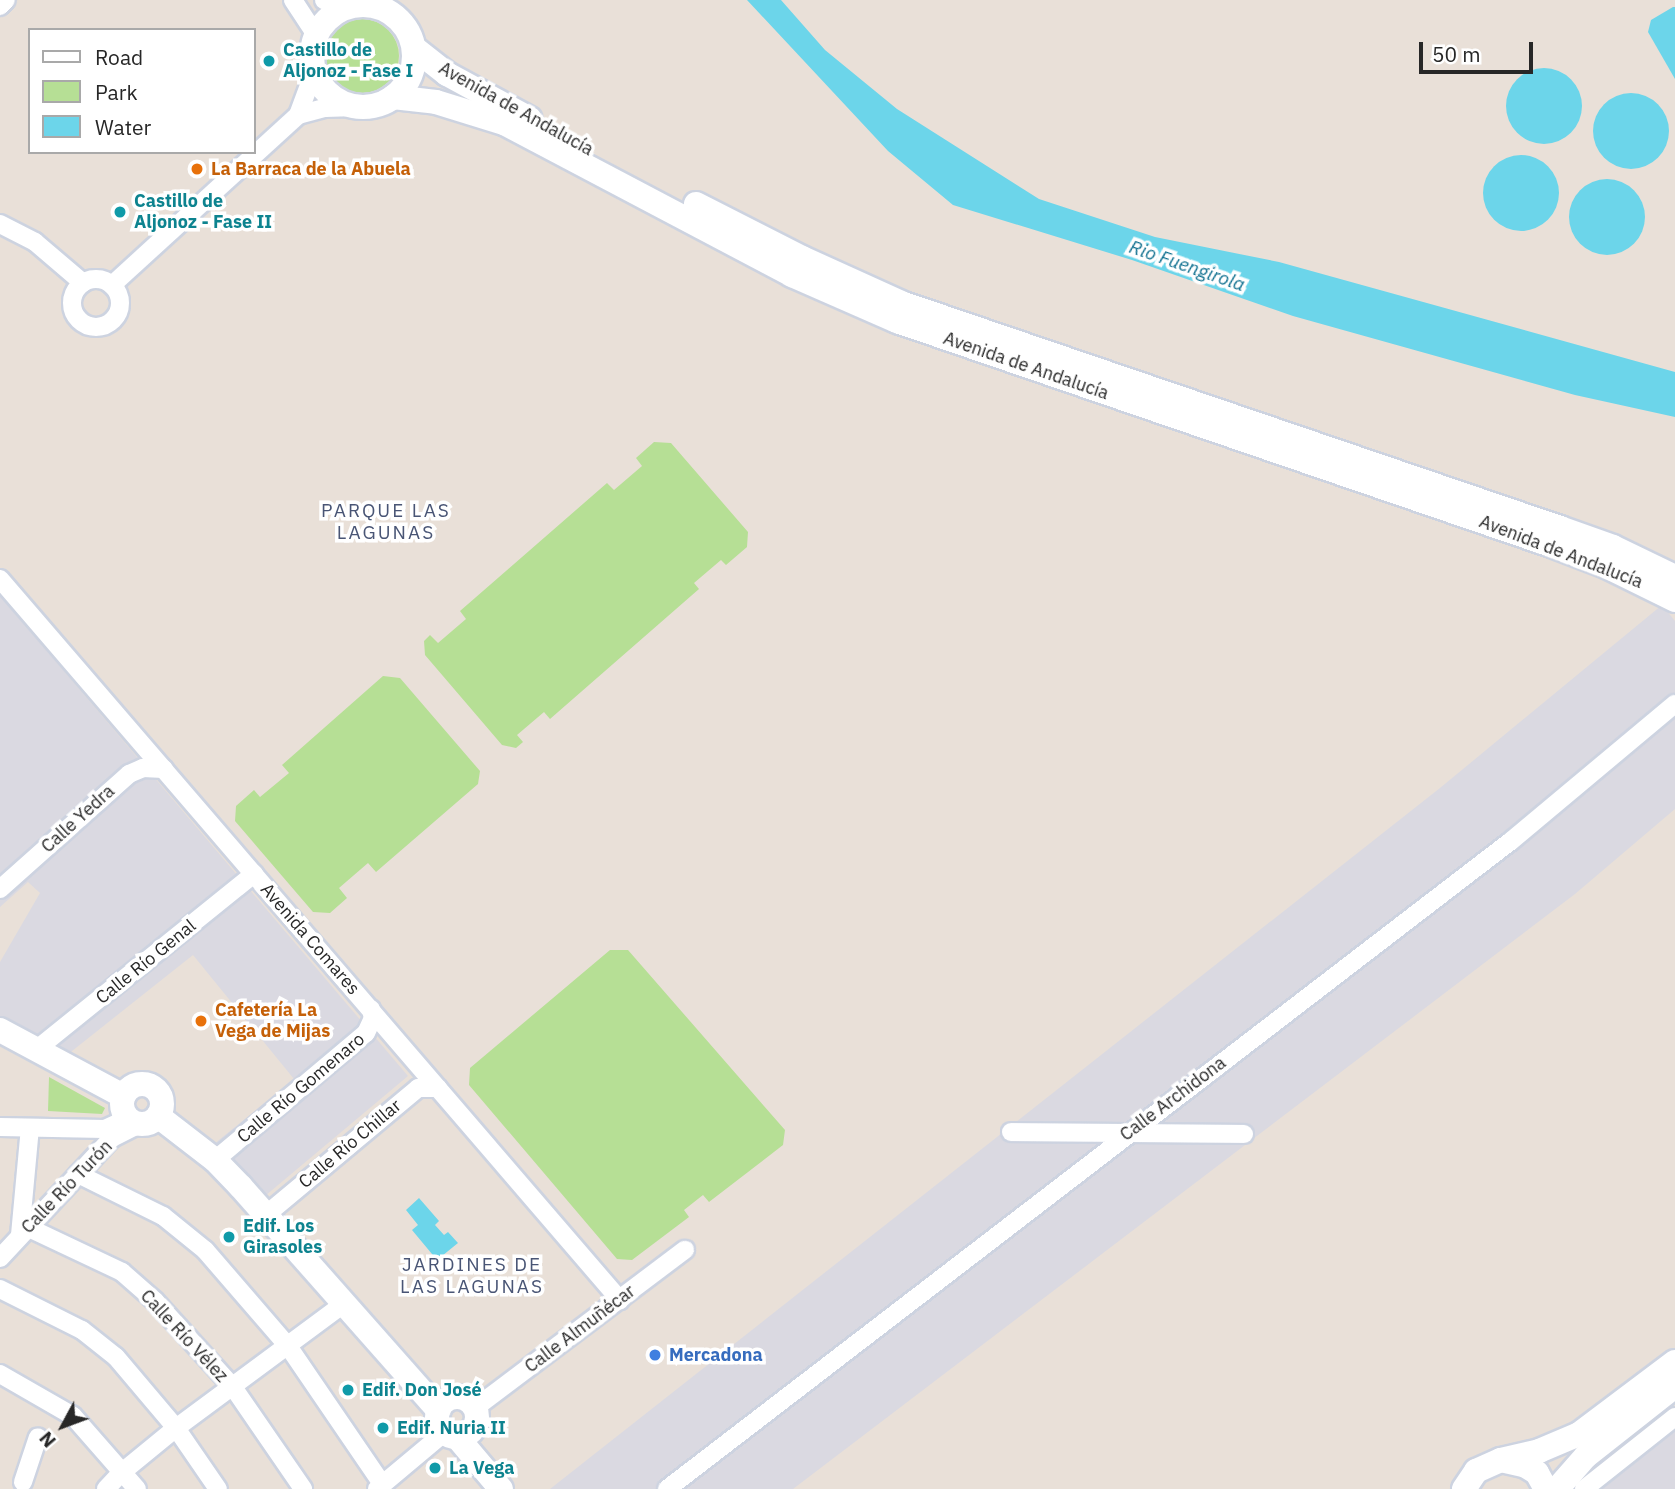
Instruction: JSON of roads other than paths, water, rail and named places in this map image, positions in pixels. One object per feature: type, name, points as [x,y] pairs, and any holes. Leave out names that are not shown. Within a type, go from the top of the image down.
[{"type":"street","points":[[0,6],[6,0]]},
{"type":"street","points":[[293,0],[316,35]]},
{"type":"street","points":[[256,153],[298,115],[314,72],[313,44],[332,4],[365,4],[382,8],[403,24],[414,48],[414,65],[408,80],[393,97],[371,107],[325,108],[298,115]]},
{"type":"street","name":"Avenida de Andalucía","points":[[414,48],[447,74],[483,95],[802,258],[904,304],[1602,543],[1675,577]]},
{"type":"street","points":[[314,72],[327,93],[355,107]]},
{"type":"street","name":"Avenida de Andalucía","points":[[393,97],[436,102],[504,123],[792,275],[897,321],[1554,546],[1606,565],[1675,600]]},
{"type":"street","points":[[112,285],[255,154]]},
{"type":"street","points":[[0,224],[35,242],[83,283]]},
{"type":"street","points":[[97,279],[112,285],[117,292],[120,307],[111,321],[96,327],[82,322],[74,310],[74,295],[83,283],[97,279]]},
{"type":"street","name":"Avenida Comares","points":[[0,579],[620,1300]]},
{"type":"street","name":"Calle Archidona","points":[[667,1489],[1511,841],[1675,704]]},
{"type":"street","name":"Calle Yedra","points":[[0,889],[129,774],[144,768],[164,769]]},
{"type":"street","name":"Calle Río Genal","points":[[37,1049],[254,874]]},
{"type":"street","name":"Calle Río Gomenaro","points":[[215,1160],[366,1033],[373,1018],[371,1009]]},
{"type":"street","points":[[0,1030],[37,1049],[137,1114],[215,1160],[267,1214],[345,1303],[446,1427],[501,1489]]},
{"type":"street","name":"Calle Río Chillar","points":[[267,1214],[418,1088],[438,1088]]},
{"type":"street","points":[[0,1127],[105,1129],[137,1114]]},
{"type":"street","name":"Calle Río Turón","points":[[0,1258],[137,1114]]},
{"type":"street","points":[[24,1231],[30,1128]]},
{"type":"street","points":[[1011,1132],[1244,1134]]},
{"type":"street","points":[[78,1174],[163,1216],[205,1250],[288,1346],[380,1487],[446,1427],[473,1430],[477,1419],[475,1408],[466,1399],[453,1397],[442,1403],[446,1427]]},
{"type":"street","name":"Calle Río Vélez","points":[[24,1231],[122,1272],[155,1301],[233,1387],[303,1489]]},
{"type":"street","name":"Calle Almuñécar","points":[[475,1408],[685,1250]]},
{"type":"street","points":[[0,1289],[82,1330],[116,1357],[176,1428],[218,1489]]},
{"type":"street","points":[[106,1489],[121,1473],[176,1428],[345,1303]]},
{"type":"street","points":[[1464,1489],[1476,1471],[1501,1460],[1539,1451],[1578,1434],[1675,1362]]},
{"type":"street","points":[[0,1374],[73,1416],[137,1489]]},
{"type":"street","points":[[1557,1489],[1586,1456],[1675,1385]]},
{"type":"street","points":[[1584,1489],[1675,1417]]},
{"type":"street","points":[[24,1487],[38,1437]]},
{"type":"street","points":[[1501,1460],[1527,1466],[1537,1474],[1546,1489]]},
{"type":"water","name":"Rio Fuengirola","points":[[747,0],[781,0],[825,50],[897,109],[1039,199],[1155,237],[1279,262],[1675,372],[1675,417],[1575,395],[1293,316],[1132,260],[953,205],[888,151]]},
{"type":"water","points":[[1673,7],[1675,79],[1648,32],[1651,20]]},
{"type":"water","points":[[1537,68],[1551,68],[1565,74],[1576,85],[1582,106],[1579,121],[1571,133],[1551,144],[1537,144],[1523,138],[1512,127],[1506,113],[1506,99],[1512,85],[1523,74]]},
{"type":"water","points":[[1624,93],[1638,93],[1652,99],[1663,110],[1669,131],[1666,146],[1658,158],[1638,169],[1624,169],[1610,163],[1599,152],[1593,138],[1593,124],[1599,110],[1610,99]]},
{"type":"water","points":[[1514,155],[1528,155],[1542,161],[1553,172],[1559,193],[1556,208],[1548,220],[1528,231],[1514,231],[1500,225],[1489,214],[1483,200],[1483,186],[1489,172],[1500,161]]},
{"type":"water","points":[[1600,179],[1614,179],[1628,185],[1639,196],[1645,217],[1642,232],[1634,244],[1614,255],[1600,255],[1586,249],[1575,238],[1569,224],[1569,210],[1575,196],[1586,185]]},
{"type":"water","points":[[419,1198],[439,1221],[435,1225],[444,1235],[448,1232],[458,1243],[437,1260],[412,1230],[418,1225],[406,1210]]},
{"type":"place","name":"Castillo de Aljonoz - Fase I","points":[[269,61]]},
{"type":"place","name":"La Barraca de la Abuela","points":[[197,169]]},
{"type":"place","name":"Castillo de Aljonoz - Fase II","points":[[120,212]]},
{"type":"place","name":"Cafetería La Vega de Mijas","points":[[201,1021]]},
{"type":"place","name":"Edif. Los Girasoles","points":[[229,1237]]},
{"type":"place","name":"Mercadona","points":[[655,1355]]},
{"type":"place","name":"Edif. Don José","points":[[348,1390]]},
{"type":"place","name":"Edif. Nuria II","points":[[383,1428]]},
{"type":"place","name":"La Vega","points":[[435,1468]]},
{"type":"district","name":"PARQUE LAS LAGUNAS","points":[[386,522]]},
{"type":"district","name":"JARDINES DE LAS LAGUNAS","points":[[472,1276]]}]
